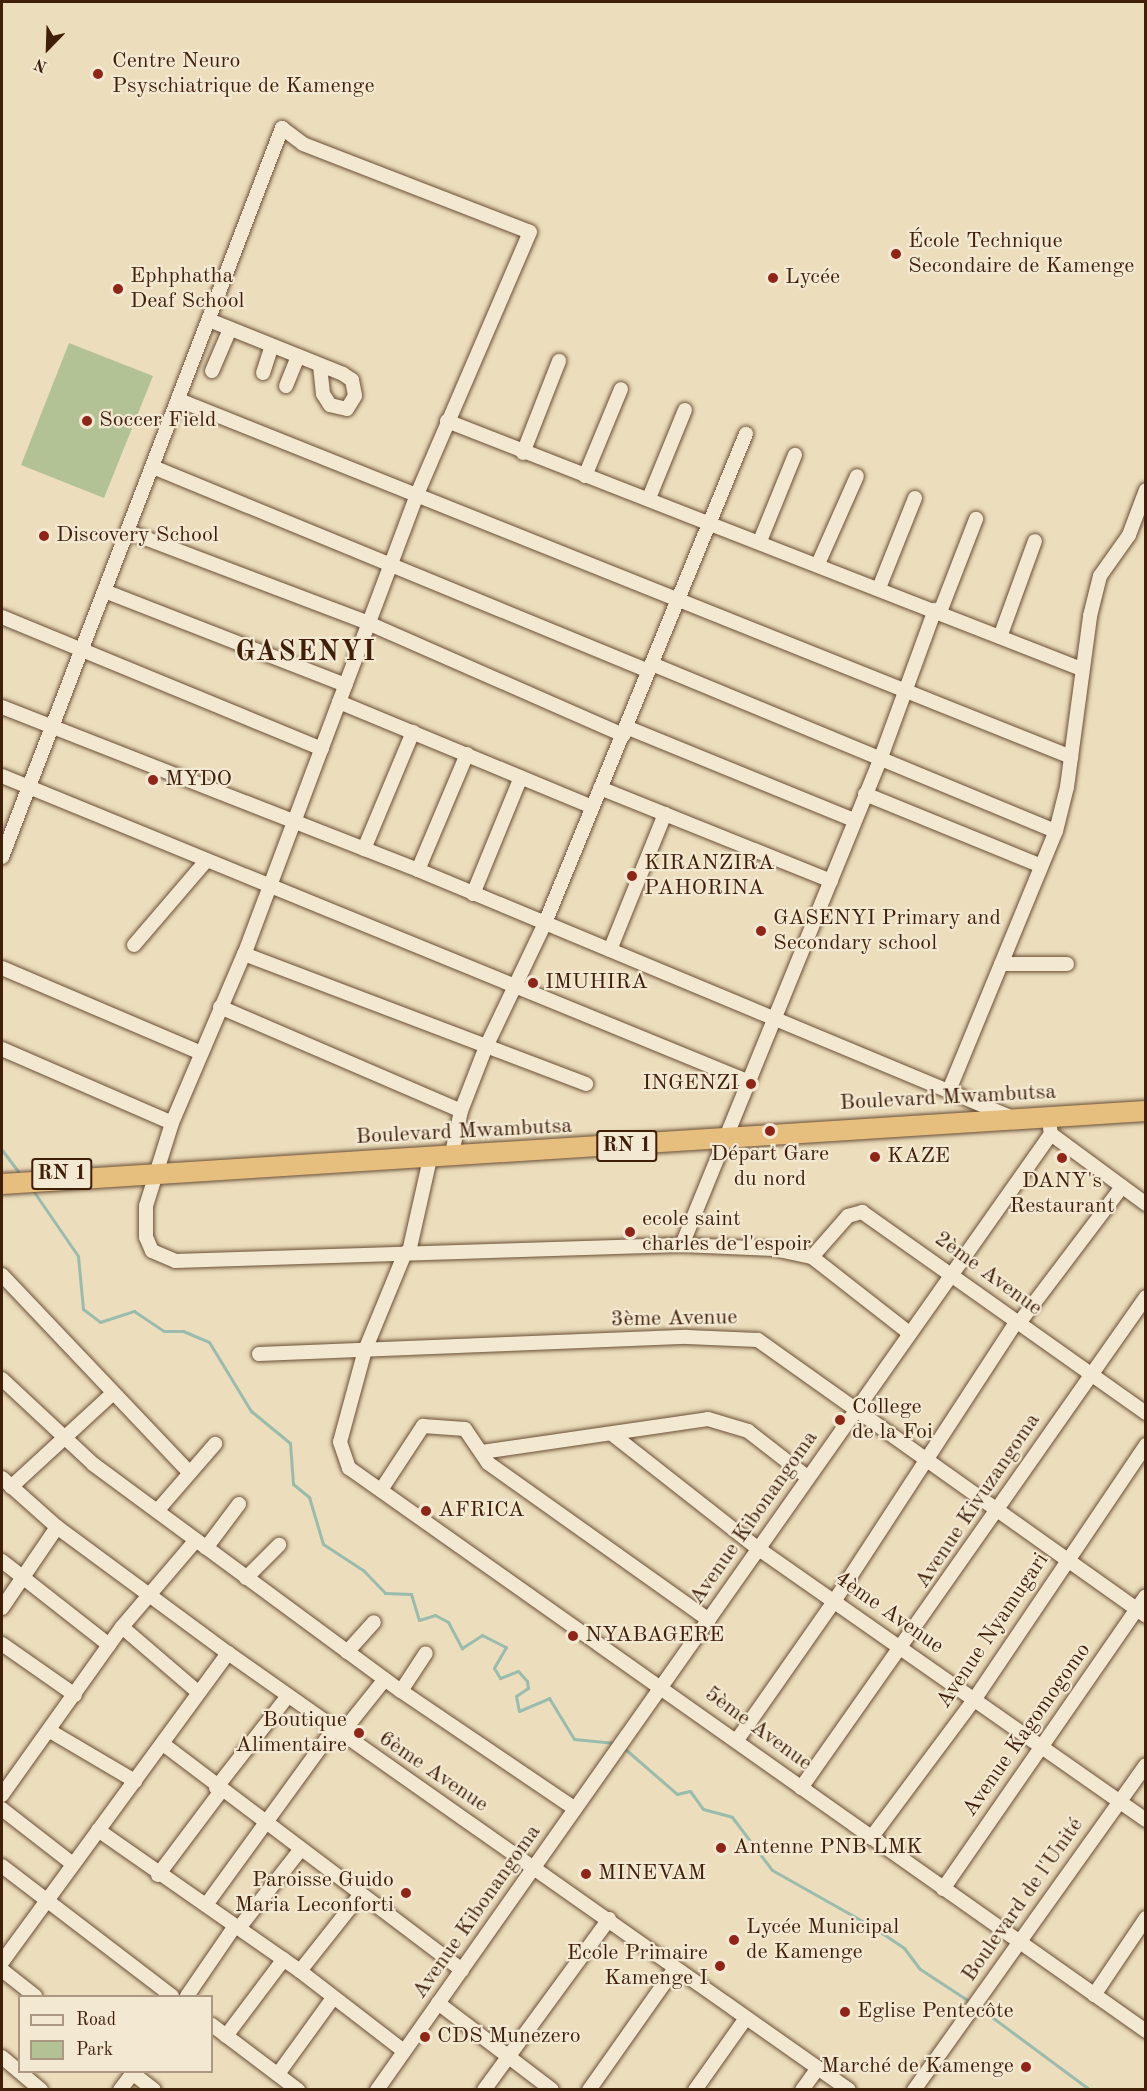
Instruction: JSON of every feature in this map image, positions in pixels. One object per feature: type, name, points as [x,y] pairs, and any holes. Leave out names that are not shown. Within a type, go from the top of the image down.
[{"type":"highway","name":"Boulevard Mwambutsa","points":[[9,1184],[62,1174],[108,1176],[452,1158],[1013,1118],[1050,1125],[1146,1111]]},
{"type":"street","points":[[2,854],[107,592],[282,128],[303,144],[530,232],[418,492],[394,565],[368,623],[244,954],[172,1123],[155,1173],[146,1237],[164,1259],[682,1245],[766,1248],[812,1257],[908,1332]]},
{"type":"street","points":[[209,320],[321,365]]},
{"type":"street","points":[[212,371],[230,329]]},
{"type":"street","points":[[263,373],[272,346]]},
{"type":"street","points":[[286,386],[298,356]]},
{"type":"street","points":[[523,453],[559,361]]},
{"type":"street","points":[[585,476],[621,389]]},
{"type":"street","points":[[178,400],[418,492],[679,600],[1071,757]]},
{"type":"street","points":[[649,498],[685,410]]},
{"type":"street","points":[[447,421],[523,453],[710,521],[1079,668]]},
{"type":"street","points":[[452,1158],[461,1111],[485,1049],[517,987],[545,923],[747,434]]},
{"type":"street","points":[[760,541],[795,454]]},
{"type":"street","points":[[153,467],[1056,831]]},
{"type":"street","points":[[818,564],[857,476]]},
{"type":"street","points":[[950,1088],[1056,831],[1071,757],[1079,668],[1100,576],[1129,535],[1146,490]]},
{"type":"street","points":[[879,588],[915,498]]},
{"type":"street","points":[[682,1245],[726,1139],[747,1081],[831,882],[937,611],[976,519]]},
{"type":"street","points":[[129,532],[368,623],[624,731],[854,820]]},
{"type":"street","points":[[1000,637],[1035,541]]},
{"type":"street","points":[[107,592],[345,685]]},
{"type":"street","points":[[2,617],[322,749]]},
{"type":"street","points":[[339,702],[592,807]]},
{"type":"street","points":[[2,706],[418,870],[773,1019],[950,1088],[1013,1118]]},
{"type":"street","points":[[364,849],[413,732]]},
{"type":"street","points":[[418,870],[467,754]]},
{"type":"street","points":[[2,776],[268,887],[747,1081]]},
{"type":"street","points":[[473,894],[521,777]]},
{"type":"street","points":[[600,788],[831,882]]},
{"type":"street","points":[[865,794],[1041,866]]},
{"type":"street","points":[[610,950],[665,814]]},
{"type":"street","points":[[134,945],[206,861]]},
{"type":"street","points":[[244,954],[485,1049],[586,1084]]},
{"type":"street","points":[[1000,964],[1066,964]]},
{"type":"street","points":[[2,968],[201,1053]]},
{"type":"street","points":[[220,1007],[461,1111]]},
{"type":"street","points":[[2,1049],[172,1123]]},
{"type":"street","points":[[1050,1125],[1122,1187],[1146,1204]]},
{"type":"street","name":"Avenue Kibonangoma","points":[[377,2090],[612,1760],[709,1620],[756,1547],[951,1273],[1050,1125]]},
{"type":"street","points":[[365,1350],[407,1252],[430,1159]]},
{"type":"street","points":[[737,1740],[835,1600],[924,1458],[1018,1322],[1122,1187]]},
{"type":"street","name":"2ème Avenue","points":[[812,1257],[855,1211],[951,1273],[1146,1413]]},
{"type":"street","points":[[2,1275],[80,1352],[111,1395],[188,1472]]},
{"type":"street","name":"Avenue Kivuzangoma","points":[[801,1788],[903,1648],[995,1509],[1146,1297]]},
{"type":"street","name":"3ème Avenue","points":[[259,1354],[749,1338],[779,1350],[855,1408],[1141,1613]]},
{"type":"street","name":"5ème Avenue","points":[[365,1350],[340,1442],[344,1463],[663,1686],[801,1788],[1146,2031]]},
{"type":"street","points":[[2,1380],[64,1440],[156,1511],[401,1691],[575,1809]]},
{"type":"street","points":[[6,1482],[64,1440],[111,1395]]},
{"type":"street","points":[[482,1452],[719,1420],[748,1431],[807,1477]]},
{"type":"street","points":[[381,1490],[423,1426],[465,1430],[488,1463],[709,1620]]},
{"type":"street","name":"4ème Avenue","points":[[612,1434],[756,1547],[835,1600],[1146,1820]]},
{"type":"street","points":[[156,1511],[215,1444]]},
{"type":"street","name":"Avenue Nyamugari","points":[[871,1838],[974,1700],[1066,1559],[1146,1444]]},
{"type":"street","name":"6ème Avenue","points":[[6,1482],[57,1527],[228,1653],[337,1731],[536,1867],[849,2090]]},
{"type":"street","points":[[2,1795],[50,1731],[122,1627],[239,1504]]},
{"type":"street","points":[[2,1608],[57,1527]]},
{"type":"street","points":[[246,1578],[279,1545]]},
{"type":"street","points":[[2,1561],[22,1580],[109,1645]]},
{"type":"street","name":"Avenue Kagomogomo","points":[[943,1889],[1041,1746],[1141,1613],[1146,1596]]},
{"type":"street","points":[[347,1652],[374,1622]]},
{"type":"street","points":[[122,1627],[199,1693]]},
{"type":"street","points":[[2,1644],[75,1695]]},
{"type":"street","points":[[34,1995],[2,1963],[228,1653]]},
{"type":"street","points":[[401,1691],[426,1653]]},
{"type":"street","points":[[206,1905],[264,1822],[337,1731],[385,1679]]},
{"type":"street","points":[[158,1875],[288,1696]]},
{"type":"street","points":[[50,1731],[135,1781]]},
{"type":"street","points":[[163,1744],[219,1789],[462,1970]]},
{"type":"street","name":"Boulevard de l'Unité","points":[[914,2090],[1146,1765]]},
{"type":"street","points":[[2,1809],[73,1864]]},
{"type":"street","points":[[98,1830],[158,1875],[284,1959],[404,2051]]},
{"type":"street","points":[[188,1995],[237,1927],[301,1849]]},
{"type":"street","points":[[2,1866],[45,1903],[171,1995]]},
{"type":"street","points":[[300,1971],[361,1894]]},
{"type":"street","points":[[1094,1995],[1146,1918]]},
{"type":"street","points":[[484,2090],[609,1919]]},
{"type":"street","points":[[226,2036],[284,1959]]},
{"type":"street","points":[[590,2090],[675,1968]]},
{"type":"street","points":[[278,2074],[333,1998]]},
{"type":"street","points":[[438,2003],[552,2090]]},
{"type":"street","points":[[694,2090],[746,2018]]},
{"type":"street","points":[[213,2026],[298,2090]]},
{"type":"street","points":[[2,2057],[18,2071]]},
{"type":"street","points":[[802,2090],[818,2068]]},
{"type":"street","points":[[21,2073],[41,2090]]},
{"type":"street","points":[[120,2090],[131,2073]]},
{"type":"street","points":[[133,2073],[154,2090]]},
{"type":"green space","name":"Soccer Field","points":[[69,343],[153,376],[104,498],[21,465]]},
{"type":"waterway","points":[[2,1150],[21,1175]]},
{"type":"waterway","points":[[32,1189],[78,1256],[83,1309],[100,1322],[134,1311],[164,1331],[183,1331],[209,1342],[251,1411],[290,1443],[293,1484],[309,1497],[323,1544],[363,1570],[385,1593],[411,1594],[419,1620],[435,1615],[448,1622],[462,1648],[482,1635],[506,1647],[494,1668],[500,1678],[518,1671],[527,1681],[528,1688],[516,1696],[519,1711],[549,1698],[574,1739],[615,1743]]},
{"type":"waterway","points":[[624,1748],[677,1794],[690,1791],[703,1809],[732,1817],[772,1870],[873,1927],[904,1948],[920,1969],[972,2003]]},
{"type":"waterway","points":[[977,2006],[1090,2090]]},
{"type":"place","name":"Centre Neuro Psyschiatrique de Kamenge","points":[[98,74]]},
{"type":"place","name":"École Technique Secondaire de Kamenge","points":[[896,254]]},
{"type":"place","name":"Lycée","points":[[773,278]]},
{"type":"place","name":"Ephphatha Deaf School","points":[[118,289]]},
{"type":"place","name":"Soccer Field","points":[[87,421]]},
{"type":"place","name":"Discovery School","points":[[44,536]]},
{"type":"place","name":"MYDO","points":[[153,780]]},
{"type":"place","name":"KIRANZIRA PAHORINA","points":[[632,876]]},
{"type":"place","name":"GASENYI Primary and Secondary school","points":[[761,931]]},
{"type":"place","name":"IMUHIRA","points":[[533,983]]},
{"type":"place","name":"INGENZI","points":[[751,1084]]},
{"type":"place","name":"Départ Gare du nord","points":[[770,1131]]},
{"type":"place","name":"KAZE","points":[[875,1157]]},
{"type":"place","name":"DANY's Restaurant","points":[[1062,1158]]},
{"type":"place","name":"ecole saint charles de l'espoir","points":[[630,1232]]},
{"type":"place","name":"College de la Foi","points":[[840,1420]]},
{"type":"place","name":"AFRICA","points":[[426,1511]]},
{"type":"place","name":"NYABAGERE","points":[[573,1636]]},
{"type":"place","name":"Boutique Alimentaire","points":[[359,1733]]},
{"type":"place","name":"Antenne PNB LMK","points":[[721,1848]]},
{"type":"place","name":"MINEVAM","points":[[586,1874]]},
{"type":"place","name":"Paroisse Guido Maria Leconforti","points":[[406,1893]]},
{"type":"place","name":"Lycée Municipal de Kamenge","points":[[734,1940]]},
{"type":"place","name":"Ecole Primaire Kamenge I","points":[[720,1966]]},
{"type":"place","name":"Eglise Pentecôte","points":[[845,2012]]},
{"type":"place","name":"CDS Munezero","points":[[425,2037]]},
{"type":"place","name":"Marché de Kamenge","points":[[1026,2067]]},
{"type":"district","name":"GASENYI","points":[[306,653]]}]
